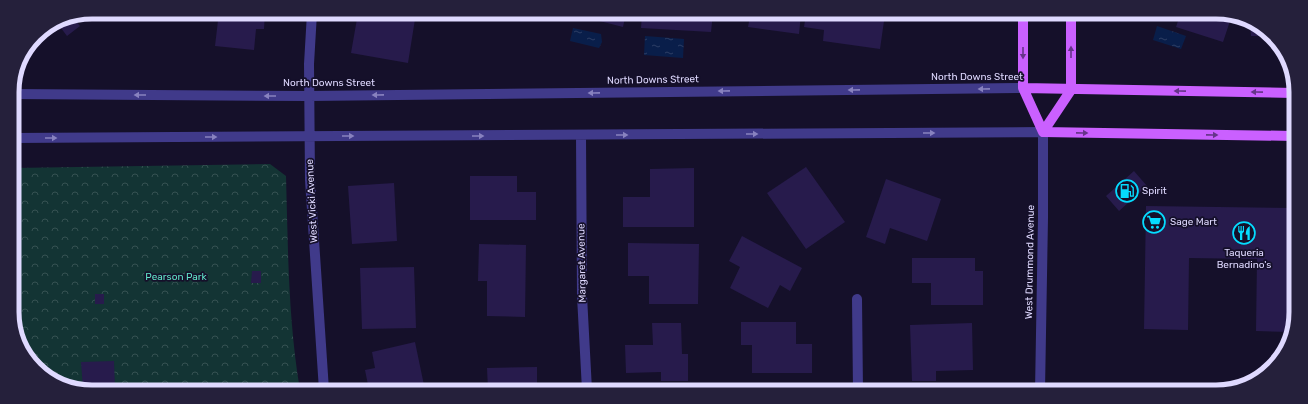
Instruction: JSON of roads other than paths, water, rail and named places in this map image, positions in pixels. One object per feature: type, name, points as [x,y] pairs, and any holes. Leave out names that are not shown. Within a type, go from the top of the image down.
[{"type":"main road","name":"West Drummond Avenue","points":[[1023,19],[1023,88],[1042,132]]},
{"type":"main road","points":[[1042,132],[1071,90],[1071,19]]},
{"type":"main road","name":"North Downs Street","points":[[1023,88],[1289,93]]},
{"type":"main road","points":[[1042,132],[1289,136]]},
{"type":"street","name":"West Vicki Avenue","points":[[312,19],[309,96],[310,180],[324,385]]},
{"type":"street","name":"North Downs Street","points":[[19,94],[309,96],[1023,88]]},
{"type":"street","points":[[19,138],[581,136],[1042,132]]},
{"type":"street","name":"West Drummond Avenue","points":[[1040,385],[1043,218],[1042,132]]},
{"type":"street","name":"Margaret Avenue","points":[[581,136],[582,296],[587,385]]},
{"type":"street","points":[[857,299],[858,385]]},
{"type":"water","points":[[1157,26],[1186,36],[1181,49],[1153,40]]},
{"type":"water","points":[[573,28],[601,34],[602,42],[599,48],[570,41]]},
{"type":"water","points":[[645,36],[684,39],[683,58],[644,55]]},
{"type":"place","name":"Spirit","points":[[1127,191]]},
{"type":"place","name":"Sage Mart","points":[[1154,222]]},
{"type":"place","name":"Taqueria Bernadino's","points":[[1244,233]]},
{"type":"park label","name":"Pearson Park","points":[[176,277]]}]
